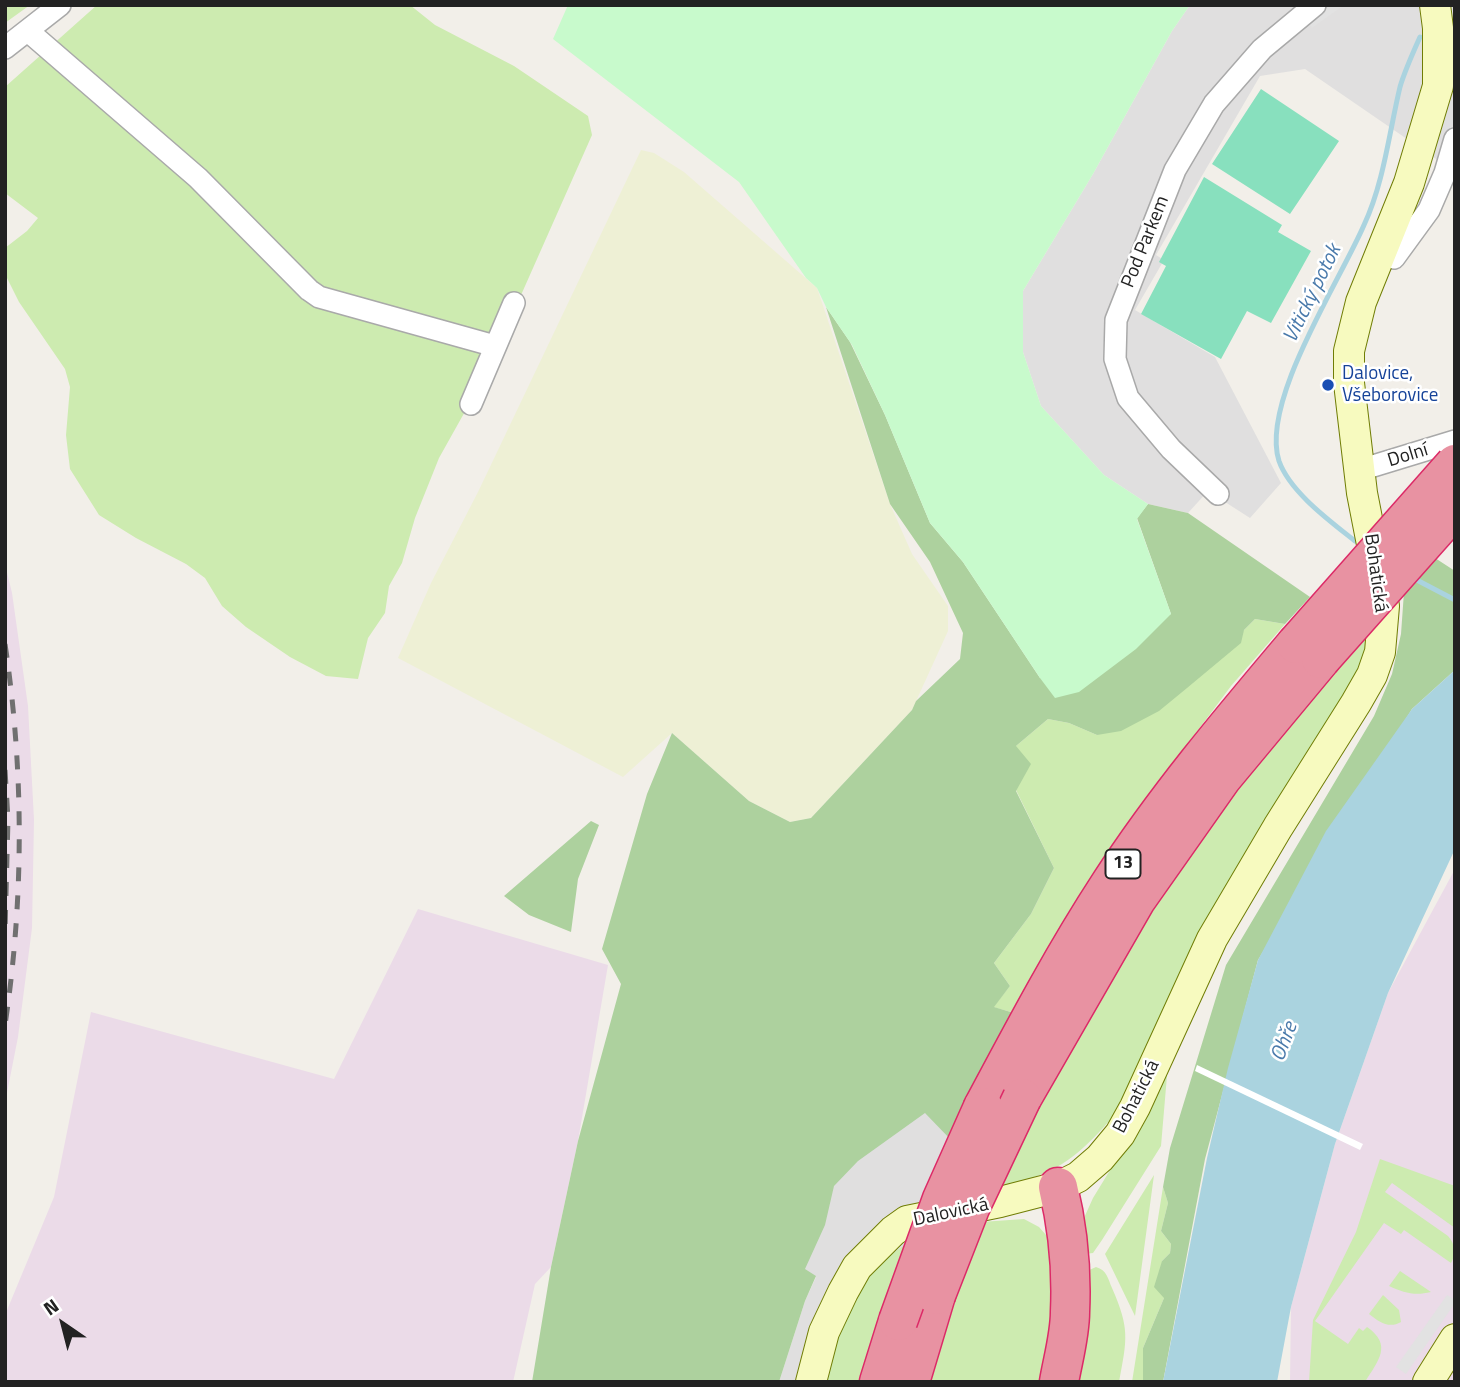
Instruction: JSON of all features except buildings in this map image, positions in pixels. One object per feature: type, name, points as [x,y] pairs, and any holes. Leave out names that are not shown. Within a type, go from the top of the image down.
[{"type":"highway","name":"13","points":[[910,1382],[936,1295],[970,1208],[1021,1098],[1136,900],[1309,651],[1455,464]]},
{"type":"highway","name":"13","points":[[879,1382],[942,1199],[983,1107],[1041,999],[1110,883],[1196,763],[1455,508]]},
{"type":"highway","points":[[1058,1187],[1066,1219],[1070,1257],[1070,1303],[1059,1382]]},
{"type":"street","points":[[5,48],[60,5]]},
{"type":"street","name":"Pod Parkem","points":[[1218,494],[1171,449],[1128,398],[1115,359],[1116,320],[1175,170],[1214,104],[1262,49],[1315,5]]},
{"type":"street","name":"Bohatická","points":[[1058,1187],[1078,1177],[1100,1158],[1120,1134],[1212,939],[1371,675],[1380,652],[1384,606],[1362,493],[1349,383],[1349,351],[1361,302],[1387,255],[1438,86],[1438,28],[1435,5]]},
{"type":"street","points":[[28,31],[198,178],[319,297],[495,346]]},
{"type":"street","points":[[1387,255],[1429,210],[1445,173],[1455,139]]},
{"type":"street","points":[[471,404],[514,303]]},
{"type":"street","name":"Dolní","points":[[1360,470],[1455,441]]},
{"type":"street","name":"Dalovická","points":[[811,1382],[824,1332],[843,1292],[858,1267],[893,1231],[907,1221],[1058,1187]]},
{"type":"street","points":[[1428,1382],[1455,1339]]},
{"type":"shaded area","points":[[1190,5],[1455,5],[1455,172],[1305,69],[1260,76],[1156,255],[1164,260],[1135,310],[1215,357],[1281,483],[1250,518],[1208,491],[1188,513],[1148,504],[1104,475],[1041,406],[1023,352],[1023,291],[1093,174],[1172,31]]},
{"type":"shaded area","points":[[1324,5],[1344,5],[1312,28],[1305,19]]},
{"type":"shaded area","points":[[5,564],[12,593],[28,706],[34,820],[32,928],[18,1037],[5,1103]]},
{"type":"shaded area","points":[[1455,869],[1455,1382],[1290,1382],[1291,1307],[1335,1144],[1388,993]]},
{"type":"shaded area","points":[[418,909],[608,965],[578,1141],[551,1267],[535,1284],[513,1382],[5,1382],[5,1315],[54,1197],[91,1012],[334,1079]]},
{"type":"shaded area","points":[[906,1090],[951,1140],[905,1263],[823,1382],[779,1382],[805,1301],[816,1277],[787,1259],[820,1181]]},
{"type":"shaded area","points":[[1447,1295],[1455,1300],[1455,1303],[1406,1374],[1396,1367]]},
{"type":"green space","points":[[5,5],[30,5],[5,23]]},
{"type":"green space","points":[[97,5],[410,5],[435,25],[514,66],[588,116],[592,135],[486,374],[439,458],[415,518],[402,563],[389,586],[385,613],[368,638],[358,679],[326,676],[290,657],[246,627],[222,606],[205,578],[186,564],[99,515],[70,469],[66,435],[70,387],[65,369],[19,302],[5,274],[5,248],[27,231],[38,218],[5,193],[5,87]]},
{"type":"green space","points":[[568,5],[1190,5],[1172,31],[1093,174],[1023,291],[1023,352],[1041,406],[1104,475],[1148,504],[1137,519],[1171,614],[1136,649],[1079,692],[1055,698],[963,562],[930,523],[885,415],[852,345],[826,307],[817,288],[806,278],[739,182],[553,39]]},
{"type":"green space","points":[[1261,89],[1339,141],[1290,214],[1212,164]]},
{"type":"green space","points":[[641,150],[654,153],[684,172],[817,288],[890,504],[912,554],[948,606],[948,631],[912,710],[811,818],[790,822],[749,801],[672,733],[623,777],[398,658],[431,583],[478,492]]},
{"type":"green space","points":[[1204,177],[1282,225],[1278,232],[1311,251],[1271,323],[1247,311],[1221,359],[1141,314],[1166,266],[1159,262]]},
{"type":"green space","points":[[826,307],[850,342],[885,415],[930,523],[963,562],[1040,678],[1171,614],[1137,518],[1148,504],[1188,513],[1310,597],[1285,624],[1255,619],[1244,630],[1241,643],[1159,711],[1121,731],[1097,735],[1069,723],[1048,719],[1016,746],[1031,764],[1016,791],[1054,868],[1031,914],[994,963],[1010,986],[994,1007],[1014,1013],[951,1140],[925,1113],[858,1161],[834,1186],[825,1225],[805,1269],[816,1276],[805,1301],[779,1382],[532,1382],[551,1267],[578,1141],[621,984],[602,949],[647,794],[672,733],[749,801],[790,822],[811,818],[912,710],[916,701],[960,659],[963,633],[930,562],[890,504]]},
{"type":"green space","points":[[1435,558],[1455,571],[1455,670],[1412,709],[1258,960],[1205,1159],[1163,1382],[1143,1382],[1143,1348],[1164,1298],[1154,1287],[1162,1261],[1170,1253],[1171,1244],[1161,1231],[1168,1203],[1163,1187],[1170,1148],[1226,965],[1374,716],[1392,674],[1401,634],[1404,592]]},
{"type":"green space","points":[[1255,619],[1285,624],[1231,686],[1115,841],[1011,1012],[993,1007],[1010,986],[994,963],[1031,914],[1054,868],[1016,790],[1016,746],[1048,719],[1069,723],[1097,735],[1244,630]]},
{"type":"green space","points":[[1373,623],[1362,669],[1111,1119],[1086,1145],[1062,1164],[1034,1177],[998,1186],[1064,1045],[1219,804]]},
{"type":"green space","points":[[591,821],[599,825],[578,879],[571,932],[529,915],[504,896]]},
{"type":"green space","points":[[1168,1064],[1161,1146],[1093,1253],[1085,1254],[1081,1233],[1084,1218],[1093,1198],[1137,1126]]},
{"type":"green space","points":[[1380,1159],[1455,1186],[1455,1228],[1392,1183],[1385,1192],[1448,1236],[1454,1245],[1454,1256],[1451,1263],[1404,1230],[1401,1234],[1384,1223],[1315,1321],[1348,1344],[1359,1328],[1363,1331],[1367,1327],[1379,1340],[1381,1353],[1378,1360],[1365,1382],[1309,1382],[1313,1320],[1356,1232]]},
{"type":"green space","points":[[1154,1175],[1135,1316],[1105,1254]]},
{"type":"green space","points":[[1163,1187],[1168,1203],[1161,1231],[1171,1244],[1170,1253],[1162,1261],[1164,1298],[1143,1348],[1143,1382],[1132,1382]]},
{"type":"green space","points":[[1024,1219],[1039,1227],[1054,1244],[1048,1382],[924,1382],[981,1222]]},
{"type":"green space","points":[[914,1239],[861,1382],[823,1382],[842,1317],[853,1293],[878,1265]]},
{"type":"green space","points":[[1096,1267],[1103,1270],[1108,1278],[1124,1324],[1125,1344],[1119,1382],[1072,1382],[1085,1272]]},
{"type":"green space","points":[[1400,1271],[1431,1292],[1410,1293],[1389,1286]]},
{"type":"green space","points":[[1383,1295],[1399,1310],[1401,1322],[1388,1325],[1369,1314]]},
{"type":"water","name":"Ohře","points":[[1455,670],[1455,849],[1388,993],[1335,1144],[1291,1307],[1277,1382],[1163,1382],[1207,1158],[1228,1068],[1258,960],[1326,831],[1412,709]]},
{"type":"pier","points":[[1197,1065],[1363,1144],[1360,1150],[1195,1071]]},
{"type":"waterway","name":"Vitický potok","points":[[1355,541],[1312,505],[1292,484],[1279,461],[1276,436],[1291,375],[1371,209],[1400,87],[1420,37]]},
{"type":"waterway","name":"Vitický potok","points":[[1411,577],[1455,600]]},
{"type":"railway","points":[[5,644],[16,739],[19,834],[16,930],[5,1025]]},
{"type":"railway","points":[[5,770],[8,819],[5,931]]},
{"type":"place","name":"Dalovice, Všeborovice","points":[[1328,385]]}]
